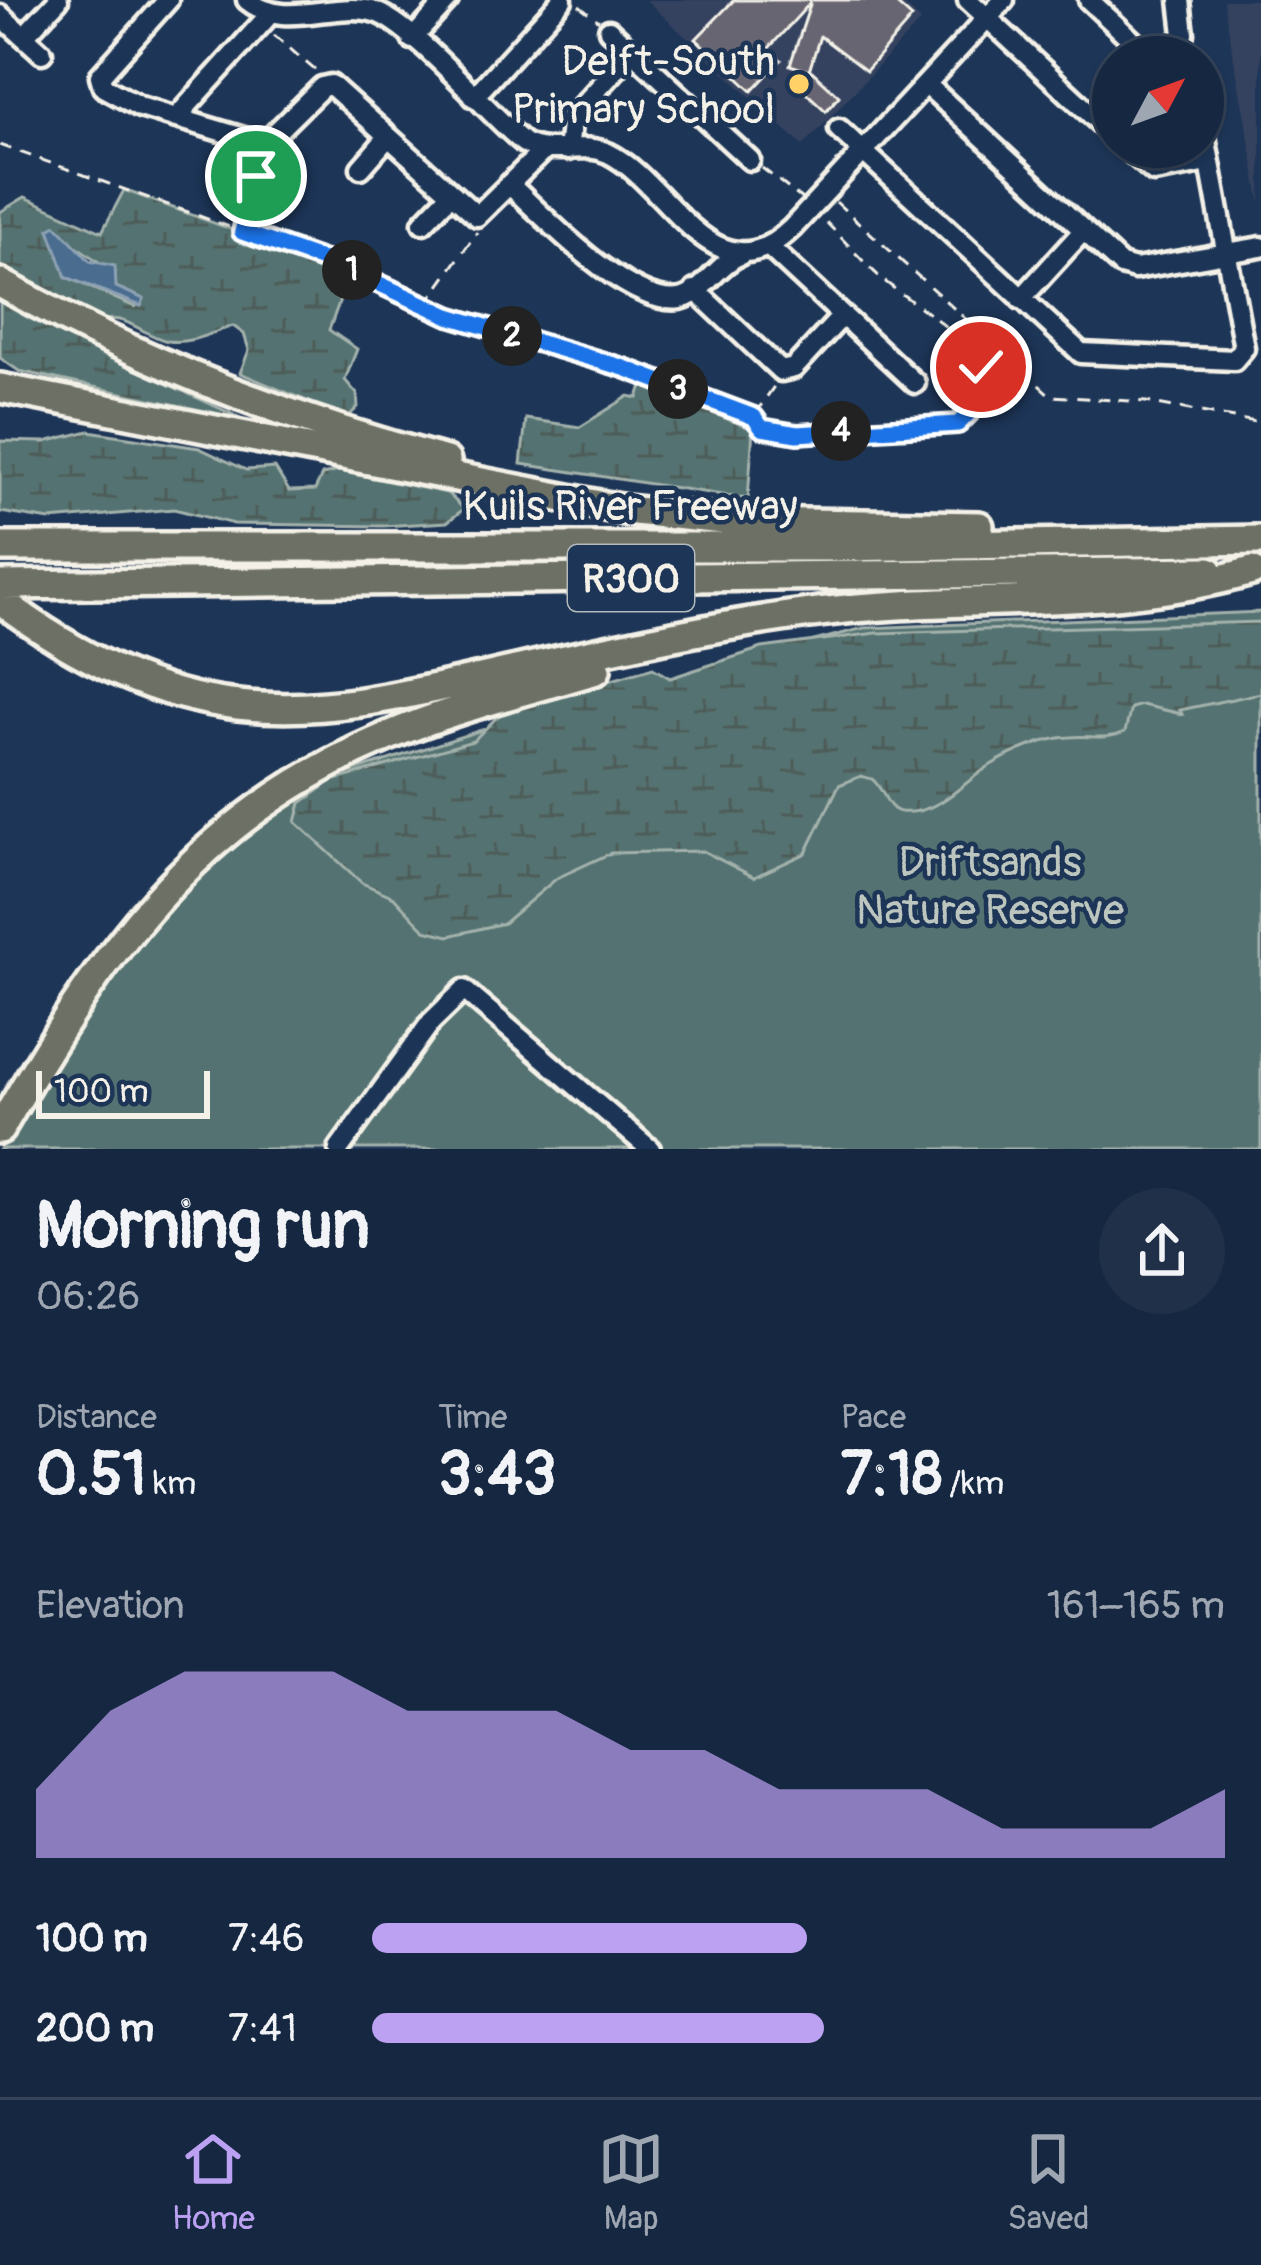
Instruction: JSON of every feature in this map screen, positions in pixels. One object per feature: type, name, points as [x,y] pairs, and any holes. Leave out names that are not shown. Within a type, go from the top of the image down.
[{"type":"highway","points":[[0,283],[190,374],[391,446],[623,499],[803,522]]},
{"type":"highway","points":[[0,388],[569,501],[701,519],[1055,527],[1108,539]]},
{"type":"highway","name":"Kuils River Freeway","points":[[0,547],[838,547],[1261,540]]},
{"type":"highway","points":[[0,600],[50,638],[140,681],[236,705],[289,709],[365,703],[749,624],[887,605],[1190,588],[1256,571]]},
{"type":"highway","name":"Kuils River Freeway","points":[[0,585],[1256,571]]},
{"type":"highway","points":[[0,1129],[109,952],[193,862],[265,804],[351,753],[420,723],[749,624]]},
{"type":"street","points":[[24,36],[58,0]]},
{"type":"street","points":[[168,0],[100,80],[140,107],[260,144],[273,140],[322,87],[332,85],[481,216],[544,150]]},
{"type":"street","points":[[247,0],[267,19]]},
{"type":"street","points":[[412,39],[448,0]]},
{"type":"street","points":[[474,97],[562,0]]},
{"type":"street","points":[[968,0],[1092,116]]},
{"type":"street","points":[[512,186],[613,277],[673,299],[694,290],[724,262],[769,247],[812,208],[1004,0]]},
{"type":"street","points":[[1089,0],[1128,36]]},
{"type":"street","points":[[1180,0],[1182,36]]},
{"type":"street","points":[[176,118],[267,19],[346,5],[376,13],[412,39],[524,143],[544,150],[612,155],[709,242],[729,252],[747,252]]},
{"type":"street","points":[[0,15],[42,53]]},
{"type":"street","points":[[609,30],[750,160]]},
{"type":"street","points":[[568,150],[572,117],[632,52]]},
{"type":"street","points":[[927,85],[1083,231],[1130,268],[1261,247]]},
{"type":"street","points":[[839,129],[1081,353],[1234,360],[1244,348],[1210,168]]},
{"type":"street","points":[[362,168],[388,137]]},
{"type":"street","points":[[423,224],[451,194]]},
{"type":"street","points":[[1021,298],[1083,231]]},
{"type":"street","points":[[769,247],[915,383]]},
{"type":"street","points":[[694,290],[784,371],[842,316]]},
{"type":"street","points":[[339,1149],[431,1022],[464,990],[650,1149]]},
{"type":"path","points":[[572,0],[609,30]]},
{"type":"path","points":[[267,19],[332,85]]},
{"type":"path","points":[[242,232],[260,144]]},
{"type":"path","points":[[0,145],[345,268],[426,304],[624,368],[754,417],[762,428],[850,431],[958,424],[980,402],[981,367],[968,349],[879,276],[812,208],[750,160]]},
{"type":"path","points":[[826,193],[1051,395],[1146,401],[1261,423]]},
{"type":"path","points":[[426,304],[479,229],[481,216]]},
{"type":"path","points":[[754,417],[784,371]]},
{"type":"shaded area","name":"Delft-South Primary School","points":[[646,0],[899,0],[921,21],[803,146]]},
{"type":"shaded area","points":[[1223,0],[1261,0],[1261,204]]},
{"type":"shaded area","points":[[56,225],[90,261],[115,266],[116,287],[144,299],[141,306],[66,277],[49,229]]},
{"type":"green space","points":[[124,190],[350,273],[329,330],[357,349],[345,380],[357,394],[358,407],[347,418],[240,373],[249,350],[244,334],[233,326],[193,339],[168,341],[121,321],[106,320],[0,266],[0,212],[25,197],[102,232]],"holes":[[[53,235],[105,266],[116,287],[143,299],[135,307],[66,277]]]},
{"type":"green space","points":[[0,297],[98,352],[243,419],[19,371],[0,358]]},
{"type":"green space","points":[[642,385],[753,429],[748,499],[521,464],[526,419],[580,427],[629,396],[638,398]]},
{"type":"green space","points":[[89,431],[199,448],[246,470],[275,468],[289,491],[315,490],[322,475],[339,471],[447,493],[464,509],[447,522],[383,526],[234,524],[174,509],[50,520],[0,512],[0,441],[45,442]]},
{"type":"green space","name":"Driftsands Nature Reserve","points":[[1261,612],[1261,1149],[0,1149],[106,976],[258,802],[528,715],[864,628]]},
{"type":"green space","points":[[1261,622],[1261,693],[1180,710],[1182,714],[1142,705],[1131,708],[1125,732],[1029,746],[991,765],[939,803],[914,812],[896,810],[872,779],[861,776],[839,785],[806,853],[754,877],[703,851],[611,853],[557,878],[504,923],[449,936],[425,930],[394,897],[362,883],[296,822],[301,803],[332,781],[473,741],[503,711],[653,668],[670,678],[762,648],[876,633]]},
{"type":"building","points":[[734,0],[892,0],[912,18],[866,71],[820,36],[809,71],[790,65],[811,2],[768,49],[781,60],[752,91],[696,39]]},
{"type":"building","points":[[812,71],[839,96],[826,111],[798,85]]},
{"type":"place","name":"Delft-South Primary School","points":[[799,84]]},
{"type":"route","points":[[256,176],[242,232],[400,290],[449,316],[624,368],[754,417],[762,428],[797,434],[958,424],[973,415],[980,402],[981,367]]}]
